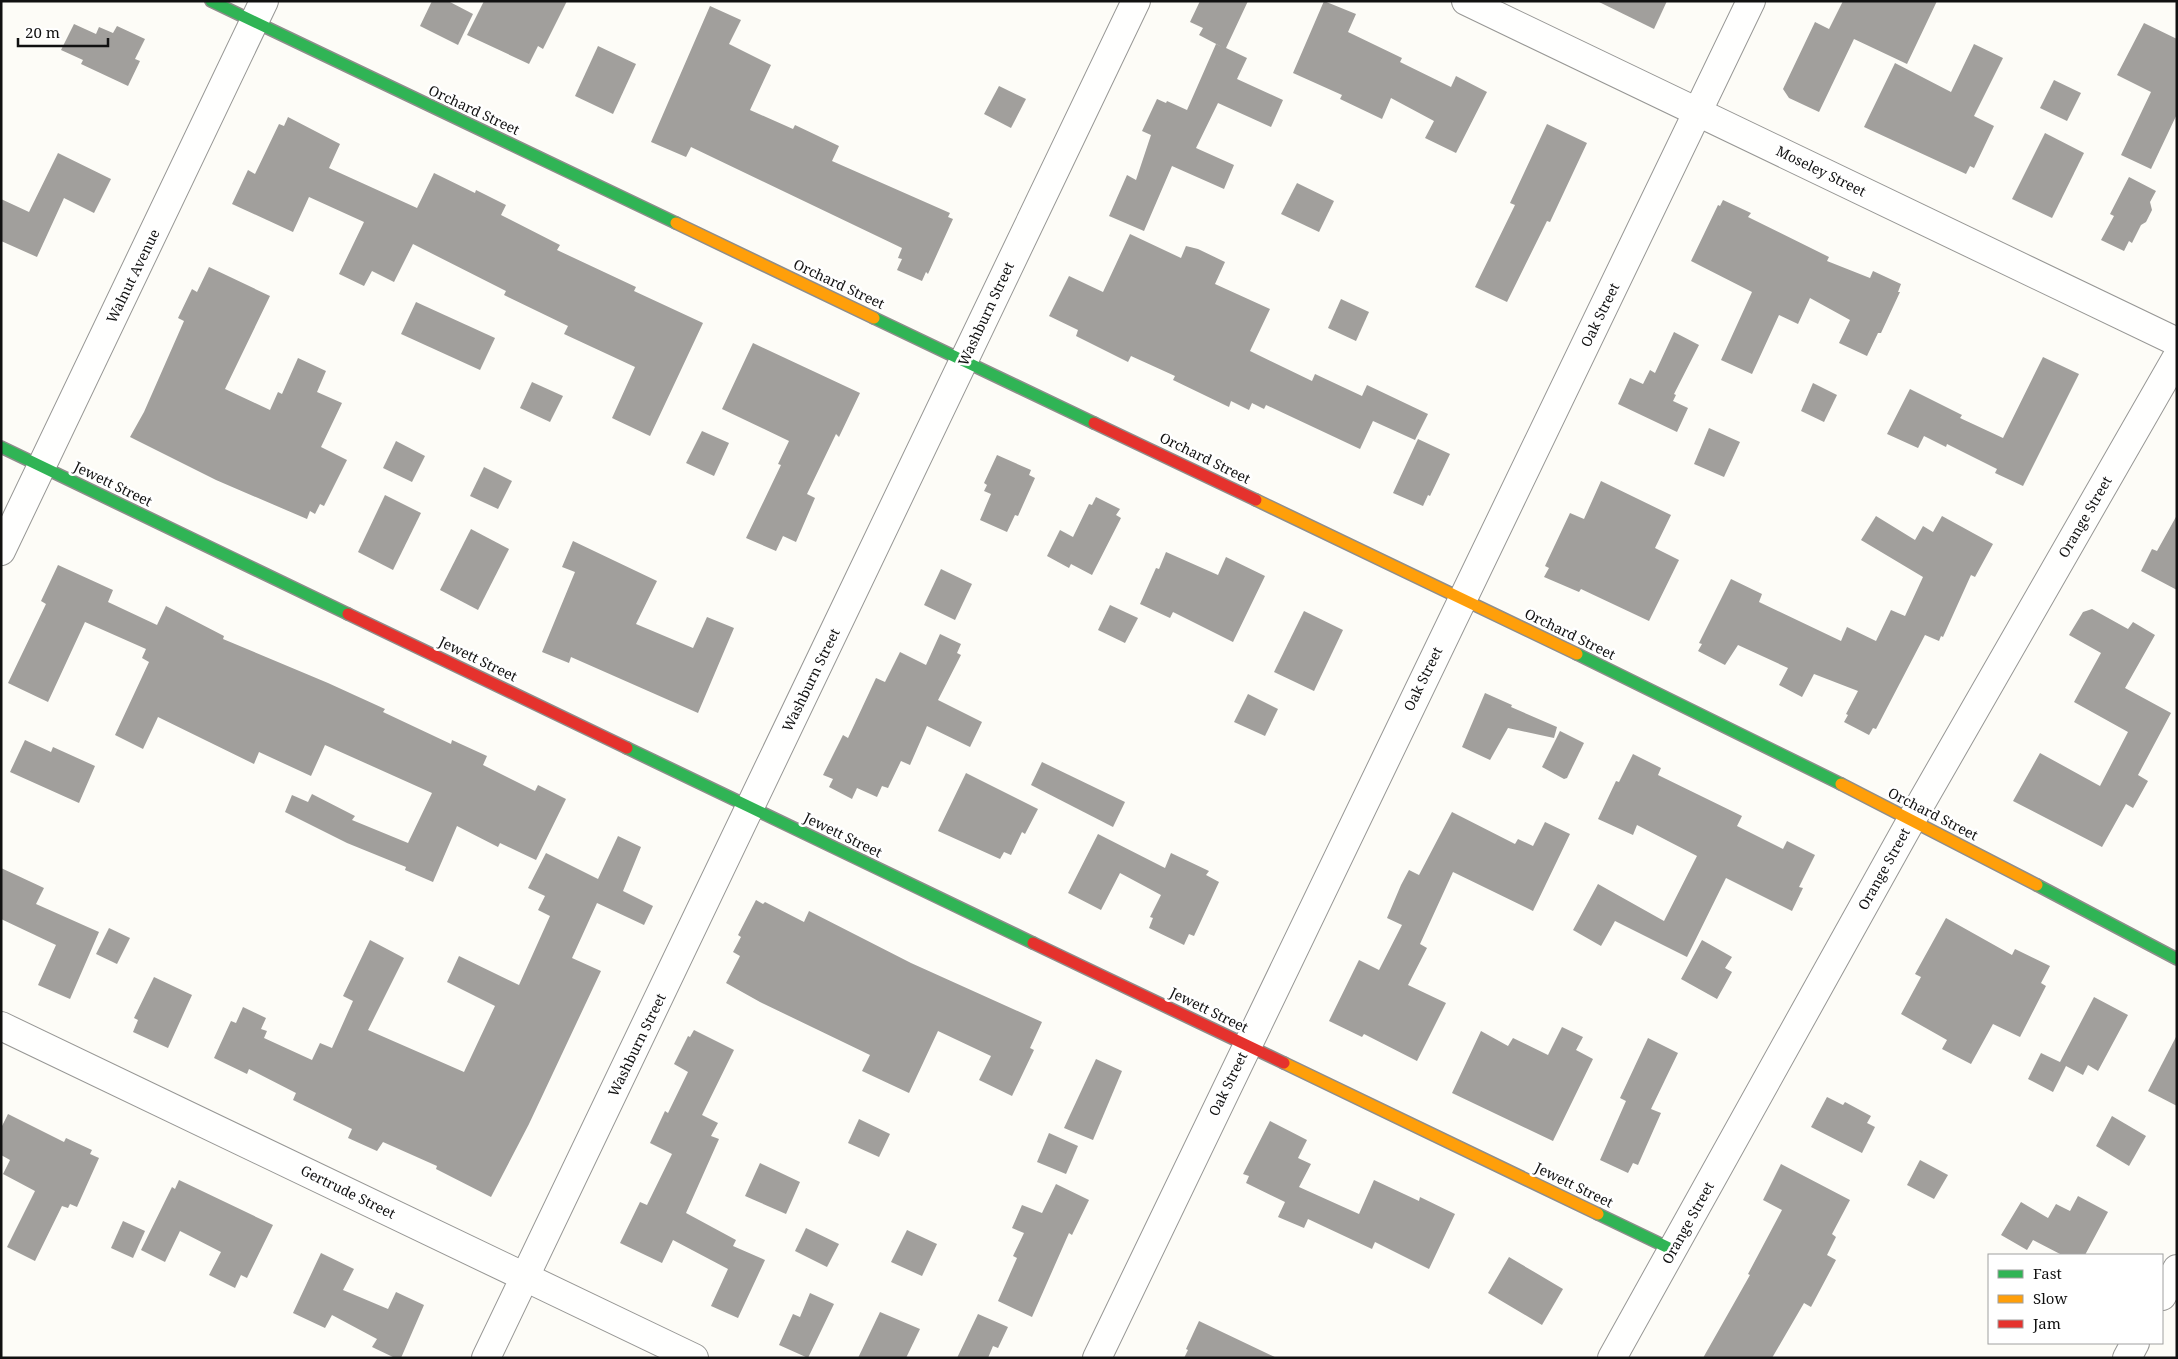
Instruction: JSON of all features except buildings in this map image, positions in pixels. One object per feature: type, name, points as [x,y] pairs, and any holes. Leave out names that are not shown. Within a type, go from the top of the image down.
[{"type":"street","name":"Orchard Street","points":[[211,1],[259,11],[964,360],[1462,598],[1912,819],[2177,959]]},
{"type":"street","name":"Washburn Street","points":[[486,1358],[1136,1]]},
{"type":"street","name":"Moseley Street","points":[[1466,1],[2177,342]]},
{"type":"street","name":"Oak Street","points":[[1098,1358],[1462,598],[1751,1]]},
{"type":"street","name":"Walnut Avenue","points":[[1,551],[259,11]]},
{"type":"street","name":"Orange Street","points":[[1612,1358],[1912,819],[2177,357]]},
{"type":"street","name":"Jewett Street","points":[[1,447],[1673,1250]]},
{"type":"street","name":"Gertrude Street","points":[[1,1026],[694,1358]]},
{"type":"street","points":[[2163,1294],[2177,1269]]},
{"type":"street","points":[[2127,1358],[2134,1344]]},
{"type":"traffic: fast","points":[[211,1],[676,223]]},
{"type":"traffic: fast","points":[[874,318],[1094,423]]},
{"type":"traffic: fast","points":[[1,447],[348,614]]},
{"type":"traffic: fast","points":[[1577,654],[1841,784]]},
{"type":"traffic: fast","points":[[627,748],[1033,943]]},
{"type":"traffic: fast","points":[[2037,885],[2177,959]]},
{"type":"traffic: fast","points":[[1598,1214],[1673,1250]]},
{"type":"traffic: slow","points":[[676,223],[874,318]]},
{"type":"traffic: slow","points":[[1256,500],[1577,654]]},
{"type":"traffic: slow","points":[[1841,784],[2037,885]]},
{"type":"traffic: slow","points":[[1284,1063],[1598,1214]]},
{"type":"traffic: jam","points":[[1094,423],[1256,500]]},
{"type":"traffic: jam","points":[[348,614],[627,748]]},
{"type":"traffic: jam","points":[[1033,943],[1284,1063]]}]
